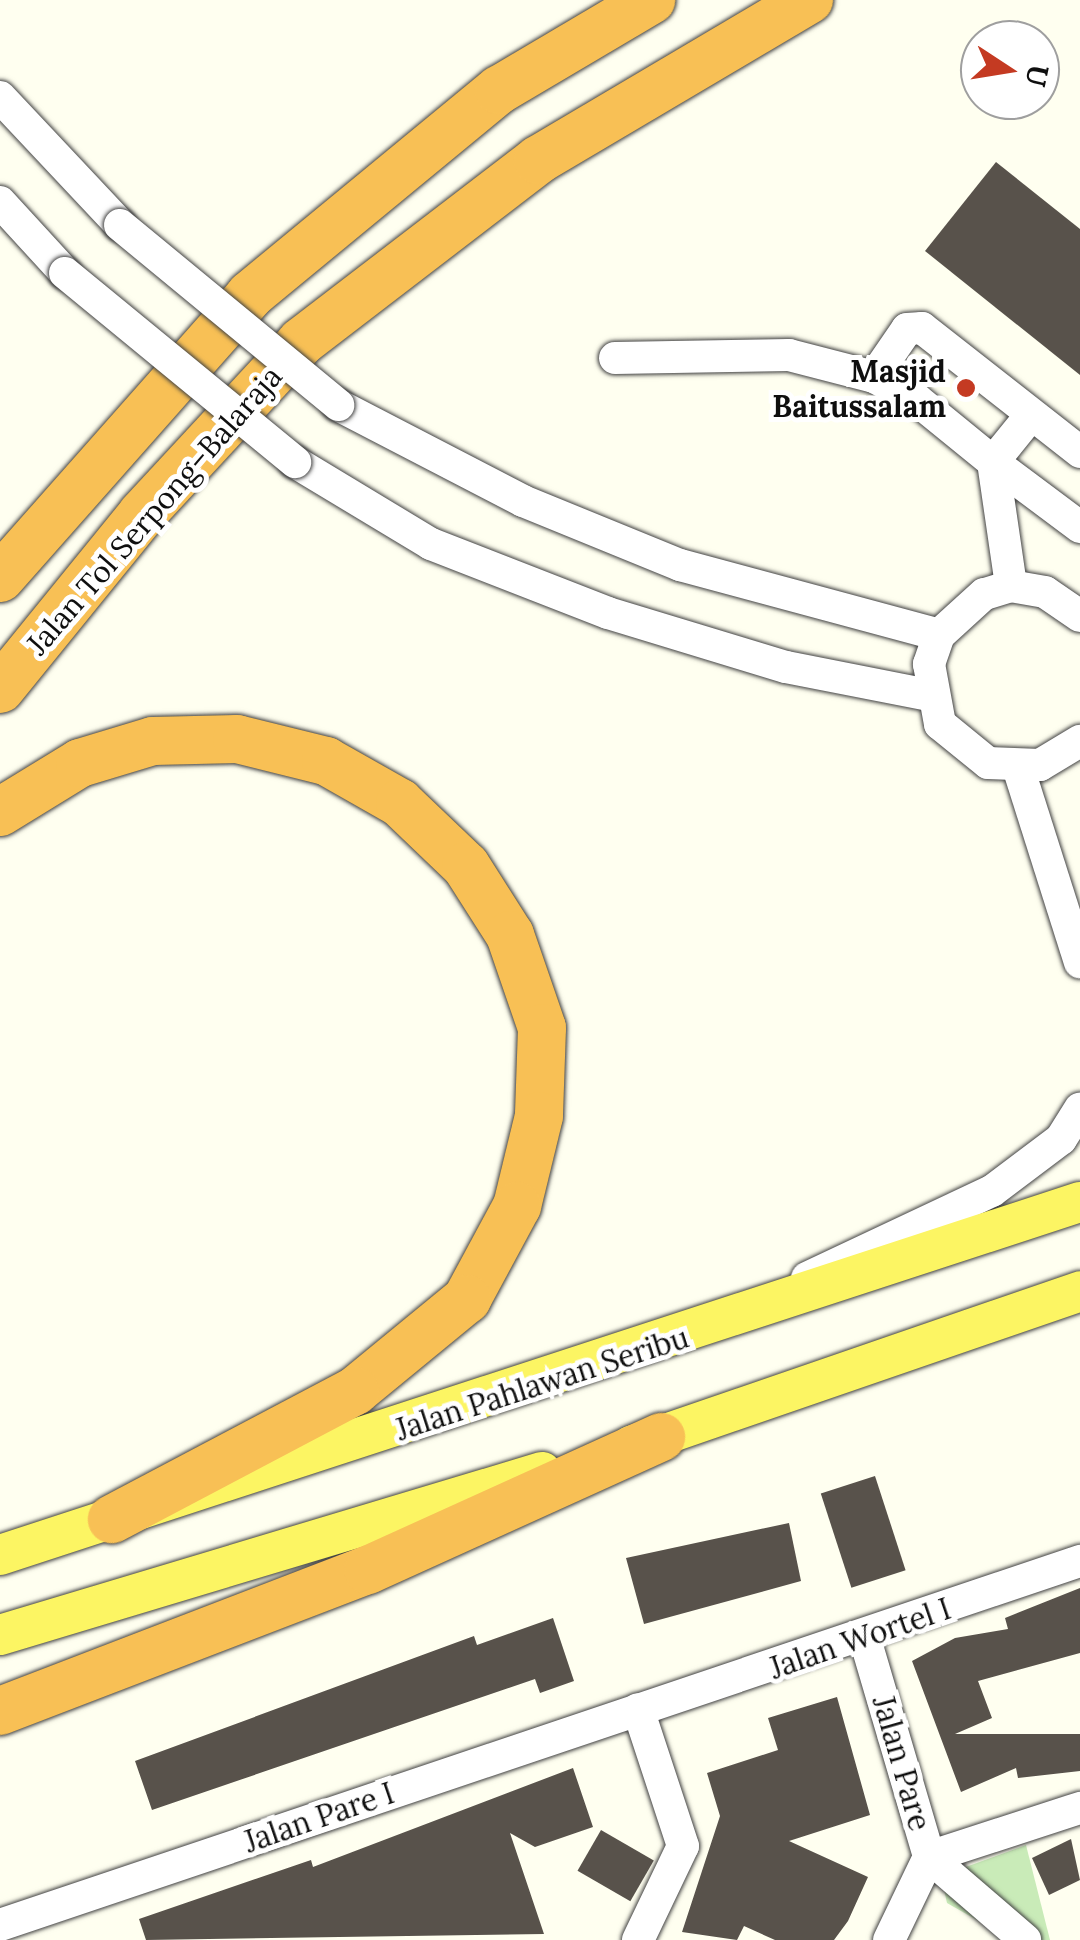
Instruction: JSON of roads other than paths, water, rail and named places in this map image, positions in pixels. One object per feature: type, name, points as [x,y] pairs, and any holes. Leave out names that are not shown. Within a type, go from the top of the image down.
[{"type":"highway","points":[[0,578],[250,295],[499,90],[651,0]]},
{"type":"highway","name":"Jalan Tol Serpong–Balaraja","points":[[0,689],[142,514],[301,342],[538,160],[809,0]]},
{"type":"highway","points":[[0,812],[80,763],[153,740],[237,739],[326,760],[400,802],[466,866],[510,936],[542,1028],[539,1116],[518,1206],[467,1299],[355,1391],[112,1519]]},
{"type":"highway","points":[[0,1711],[368,1570],[661,1437]]},
{"type":"main road","name":"Jalan Pahlawan Seribu","points":[[0,1555],[745,1319],[1080,1202]]},
{"type":"main road","points":[[0,1634],[661,1437],[1080,1291]]},
{"type":"street","points":[[0,98],[120,225],[338,405],[524,500],[680,564],[939,635]]},
{"type":"street","points":[[0,202],[65,273],[296,462],[431,544],[608,613],[786,667],[930,695]]},
{"type":"street","points":[[874,377],[907,329],[922,328],[1080,452]]},
{"type":"street","points":[[615,358],[788,355],[874,377],[1080,526]]},
{"type":"street","points":[[1010,586],[993,462],[1031,415]]},
{"type":"street","points":[[1079,744],[1018,768],[960,748],[930,695],[939,635],[958,611],[1010,586],[1045,592],[1080,616]]},
{"type":"street","points":[[1018,768],[1080,962]]},
{"type":"street","points":[[745,1319],[880,1239],[992,1191],[1062,1139],[1080,1108]]},
{"type":"street","name":"Jalan Wortel I","points":[[638,1708],[866,1639],[1080,1561]]},
{"type":"street","name":"Jalan Pare","points":[[866,1639],[929,1857],[889,1940]]},
{"type":"street","points":[[638,1708],[683,1846],[638,1940]]},
{"type":"street","name":"Jalan Pare I","points":[[3,1929],[638,1708]]},
{"type":"street","points":[[929,1857],[1080,1808]]},
{"type":"street","points":[[929,1857],[1024,1940]]},
{"type":"place","name":"Masjid Baitussalam","points":[[966,388]]}]
